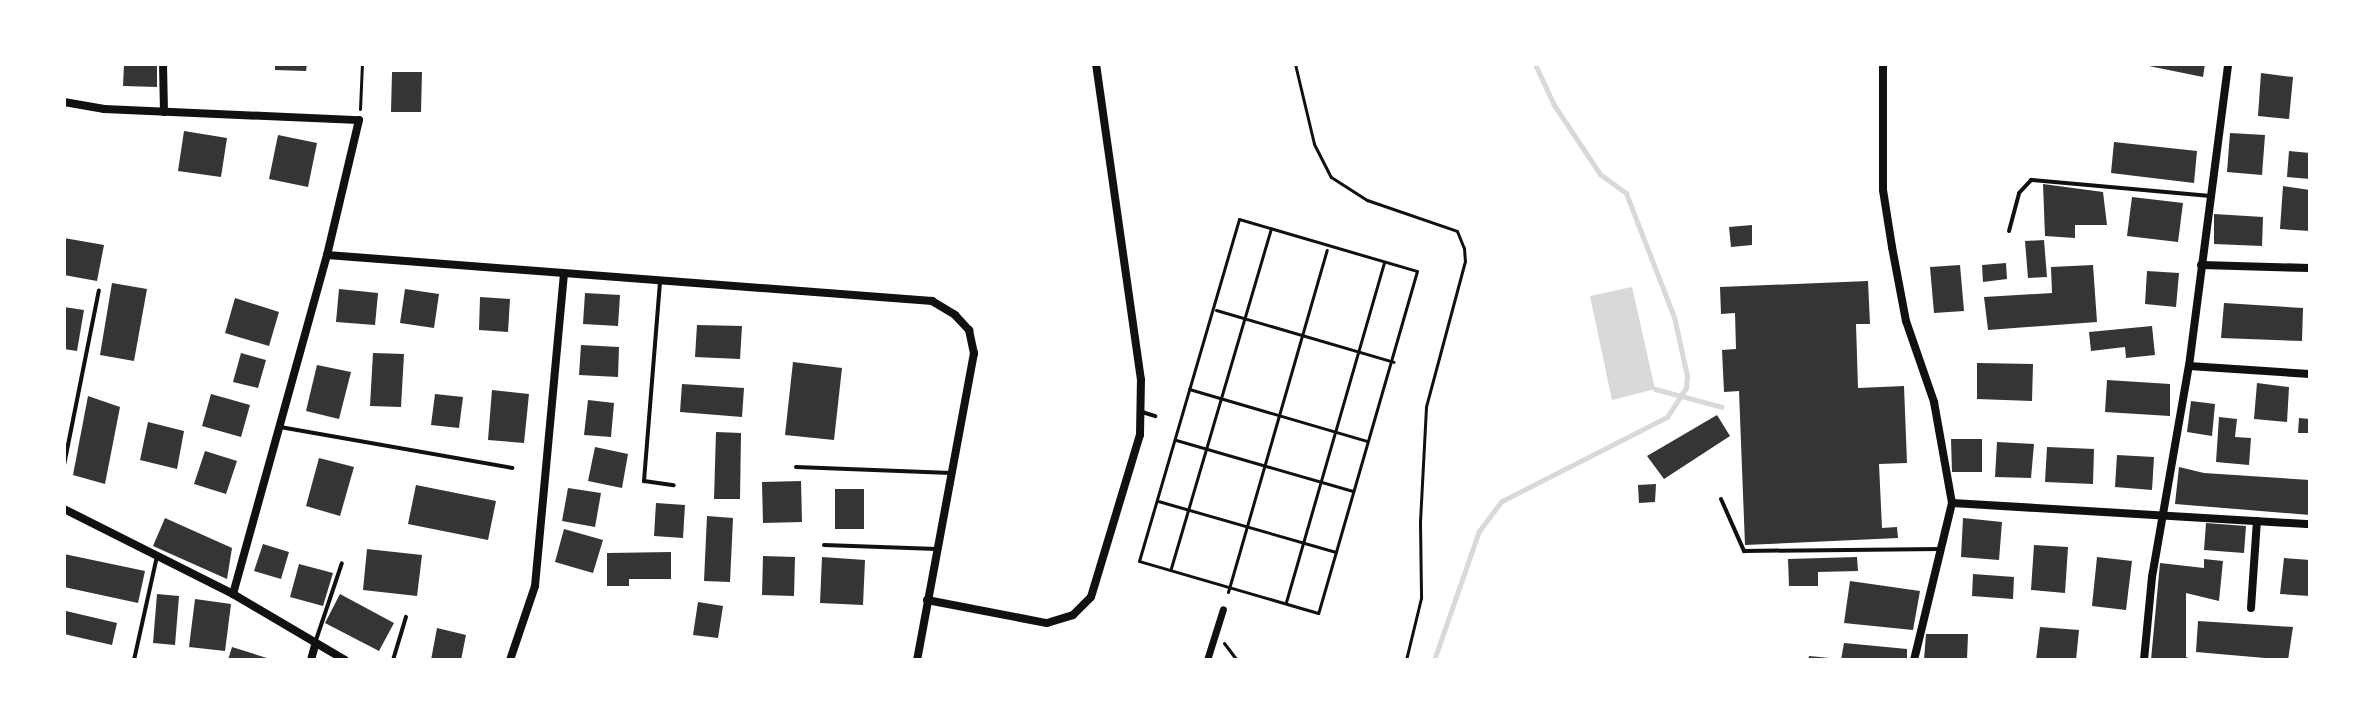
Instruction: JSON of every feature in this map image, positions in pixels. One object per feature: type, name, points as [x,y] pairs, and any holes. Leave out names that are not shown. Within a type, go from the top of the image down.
[{"type":"street","points":[[163,64],[164,112]]},
{"type":"street","points":[[927,600],[1047,623],[1073,615],[1091,597],[1140,435],[1141,380],[1096,64]]},
{"type":"street","points":[[1883,64],[1883,190],[1906,321],[1934,402],[1952,503],[1914,660]]},
{"type":"street","points":[[2144,660],[2152,577],[2166,515],[2189,366],[2228,64]]},
{"type":"street","points":[[64,102],[104,109],[359,120],[327,255],[233,594]]},
{"type":"street","points":[[327,255],[932,301],[955,315],[969,330],[974,353],[917,660]]},
{"type":"street","points":[[2201,265],[2310,268]]},
{"type":"street","points":[[510,660],[535,586],[564,275]]},
{"type":"street","points":[[2189,366],[2310,374]]},
{"type":"street","points":[[1952,503],[2310,524]]},
{"type":"street","points":[[64,509],[233,594],[345,660]]},
{"type":"street","points":[[2251,608],[2257,521]]},
{"type":"street","points":[[1207,660],[1223,609]]},
{"type":"street","points":[[311,660],[315,645]]},
{"type":"lane","points":[[2009,231],[2019,193],[2031,180],[2210,196]]},
{"type":"lane","points":[[660,282],[644,481],[674,485]]},
{"type":"lane","points":[[64,465],[99,290]]},
{"type":"lane","points":[[1140,412],[1155,416]]},
{"type":"lane","points":[[280,427],[512,468]]},
{"type":"lane","points":[[796,467],[951,473]]},
{"type":"lane","points":[[1721,499],[1744,551],[1940,549]]},
{"type":"lane","points":[[824,545],[937,549]]},
{"type":"lane","points":[[134,660],[157,556]]},
{"type":"lane","points":[[315,645],[342,563]]},
{"type":"lane","points":[[393,660],[406,617]]},
{"type":"path","points":[[359,120],[362,64]]},
{"type":"path","points":[[1295,64],[1314,144],[1331,177],[1367,200],[1457,231],[1464,248],[1465,261],[1426,407],[1420,522],[1421,598],[1406,660]]},
{"type":"path","points":[[1239,219],[1271,228],[1417,271],[1318,613],[1139,561],[1239,219]]},
{"type":"path","points":[[1171,568],[1271,228]]},
{"type":"path","points":[[1228,589],[1327,250]]},
{"type":"path","points":[[1286,602],[1384,262]]},
{"type":"path","points":[[1216,310],[1393,361]]},
{"type":"path","points":[[1189,390],[1367,441]]},
{"type":"path","points":[[1176,440],[1354,491]]},
{"type":"path","points":[[1158,501],[1336,552]]},
{"type":"path","points":[[1215,635],[1237,660]]},
{"type":"shaded area","points":[[1632,287],[1655,389],[1612,400],[1590,296]]},
{"type":"building","points":[[124,64],[157,64],[157,87],[123,86]]},
{"type":"building","points":[[275,64],[307,64],[306,71],[275,70]]},
{"type":"building","points":[[2139,64],[2205,64],[2203,77]]},
{"type":"building","points":[[392,72],[422,72],[421,112],[391,112]]},
{"type":"building","points":[[2261,73],[2293,77],[2289,119],[2258,116]]},
{"type":"building","points":[[184,131],[227,138],[221,177],[178,171]]},
{"type":"building","points":[[2230,133],[2265,135],[2262,175],[2227,172]]},
{"type":"building","points":[[278,135],[317,143],[308,187],[269,179]]},
{"type":"building","points":[[2114,142],[2197,151],[2194,183],[2111,173]]},
{"type":"building","points":[[2289,151],[2310,153],[2310,179],[2287,177]]},
{"type":"building","points":[[2043,184],[2103,192],[2107,225],[2075,225],[2075,238],[2045,236]]},
{"type":"building","points":[[2283,186],[2310,190],[2310,231],[2280,229]]},
{"type":"building","points":[[2132,197],[2183,203],[2178,242],[2127,236]]},
{"type":"building","points":[[2214,214],[2263,217],[2262,246],[2214,244]]},
{"type":"building","points":[[1752,225],[1752,245],[1731,247],[1729,227]]},
{"type":"building","points":[[64,238],[104,245],[97,281],[64,275]]},
{"type":"building","points":[[2044,240],[2047,277],[2028,278],[2025,241]]},
{"type":"building","points":[[2006,263],[2007,279],[1983,282],[1982,265]]},
{"type":"building","points":[[1960,265],[1964,311],[1934,313],[1930,267]]},
{"type":"building","points":[[2093,265],[2097,322],[1988,330],[1984,297],[2052,293],[2051,267]]},
{"type":"building","points":[[2147,271],[2179,273],[2176,307],[2145,304]]},
{"type":"building","points":[[1868,281],[1870,324],[1856,324],[1858,388],[1904,386],[1907,463],[1879,464],[1882,528],[1897,527],[1898,538],[1745,545],[1739,391],[1724,392],[1722,350],[1736,349],[1735,313],[1721,314],[1720,287]]},
{"type":"building","points":[[112,283],[147,289],[134,361],[100,355]]},
{"type":"building","points":[[339,289],[378,293],[375,325],[336,322]]},
{"type":"building","points":[[405,289],[439,294],[434,328],[400,323]]},
{"type":"building","points":[[585,293],[620,295],[618,326],[583,324]]},
{"type":"building","points":[[480,297],[510,299],[508,332],[479,330]]},
{"type":"building","points":[[235,298],[279,312],[269,346],[225,333]]},
{"type":"building","points":[[2224,303],[2303,308],[2302,341],[2221,338]]},
{"type":"building","points":[[64,307],[84,310],[77,351],[64,349]]},
{"type":"building","points":[[697,325],[742,326],[740,359],[695,357]]},
{"type":"building","points":[[2152,326],[2155,355],[2126,358],[2125,347],[2091,351],[2089,332]]},
{"type":"building","points":[[581,345],[619,347],[618,377],[579,375]]},
{"type":"building","points":[[241,353],[266,360],[258,388],[233,382]]},
{"type":"building","points":[[373,353],[404,354],[401,407],[370,406]]},
{"type":"building","points":[[793,362],[842,368],[834,440],[785,435]]},
{"type":"building","points":[[1977,363],[2033,364],[2032,401],[1977,399]]},
{"type":"building","points":[[317,365],[351,372],[339,419],[306,411]]},
{"type":"building","points":[[2107,380],[2170,384],[2170,416],[2105,412]]},
{"type":"building","points":[[2257,383],[2289,387],[2287,422],[2254,419]]},
{"type":"building","points":[[682,384],[744,388],[742,417],[680,412]]},
{"type":"building","points":[[492,390],[529,394],[524,443],[488,440]]},
{"type":"building","points":[[211,394],[250,405],[241,437],[202,426]]},
{"type":"building","points":[[435,394],[463,397],[459,428],[431,425]]},
{"type":"building","points":[[88,396],[120,407],[105,484],[73,475]]},
{"type":"building","points":[[588,400],[614,403],[611,437],[584,435]]},
{"type":"building","points":[[2191,401],[2215,404],[2212,436],[2187,432]]},
{"type":"building","points":[[1717,415],[1730,436],[1664,479],[1647,456]]},
{"type":"building","points":[[2219,417],[2237,419],[2235,437],[2251,438],[2249,465],[2216,462]]},
{"type":"building","points":[[2299,418],[2310,419],[2310,433],[2298,433]]},
{"type":"building","points":[[148,422],[184,431],[177,469],[140,460]]},
{"type":"building","points":[[716,432],[741,433],[740,499],[714,499]]},
{"type":"building","points":[[1951,439],[1982,439],[1982,472],[1952,472]]},
{"type":"building","points":[[1997,442],[2034,444],[2031,478],[1995,477]]},
{"type":"building","points":[[595,447],[628,454],[622,488],[588,481]]},
{"type":"building","points":[[2047,447],[2094,449],[2093,484],[2045,482]]},
{"type":"building","points":[[205,451],[237,461],[226,494],[194,484]]},
{"type":"building","points":[[2117,455],[2154,457],[2152,490],[2115,487]]},
{"type":"building","points":[[319,458],[354,467],[340,516],[306,506]]},
{"type":"building","points":[[2179,467],[2204,473],[2310,480],[2310,515],[2175,504]]},
{"type":"building","points":[[801,481],[802,522],[763,523],[762,482]]},
{"type":"building","points":[[1656,484],[1655,502],[1639,503],[1638,485]]},
{"type":"building","points":[[416,485],[496,501],[488,540],[408,524]]},
{"type":"building","points":[[568,488],[601,493],[595,527],[562,521]]},
{"type":"building","points":[[835,489],[864,489],[864,529],[835,529]]},
{"type":"building","points":[[656,503],[685,505],[683,538],[654,536]]},
{"type":"building","points":[[707,516],[733,518],[730,582],[704,581]]},
{"type":"building","points":[[165,518],[232,548],[227,579],[153,546]]},
{"type":"building","points":[[1963,518],[2002,522],[1999,560],[1961,557]]},
{"type":"building","points":[[2206,523],[2246,526],[2244,553],[2204,550]]},
{"type":"building","points":[[564,529],[603,540],[593,573],[555,562]]},
{"type":"building","points":[[263,544],[289,552],[281,579],[254,571]]},
{"type":"building","points":[[2034,545],[2068,547],[2065,593],[2031,590]]},
{"type":"building","points":[[367,549],[422,555],[417,596],[363,590]]},
{"type":"building","points":[[671,552],[671,579],[629,579],[629,586],[607,586],[607,553]]},
{"type":"building","points":[[64,554],[145,571],[138,603],[64,587]]},
{"type":"building","points":[[763,556],[795,557],[794,596],[762,595]]},
{"type":"building","points":[[822,557],[865,560],[863,605],[820,603]]},
{"type":"building","points":[[1857,557],[1858,571],[1818,572],[1818,586],[1789,586],[1788,559]]},
{"type":"building","points":[[2097,557],[2132,561],[2126,610],[2092,606]]},
{"type":"building","points":[[2284,558],[2310,560],[2310,596],[2280,594]]},
{"type":"building","points":[[2204,559],[2223,561],[2219,601],[2186,593],[2186,657],[2193,660],[2151,660],[2160,563],[2204,568]]},
{"type":"building","points":[[299,564],[333,573],[323,606],[290,597]]},
{"type":"building","points":[[1973,574],[2014,577],[2013,599],[1972,596]]},
{"type":"building","points":[[1850,581],[1920,591],[1913,630],[1844,623]]},
{"type":"building","points":[[157,594],[179,596],[175,645],[153,643]]},
{"type":"building","points":[[340,594],[394,623],[379,651],[325,623]]},
{"type":"building","points":[[195,599],[231,604],[225,651],[189,647]]},
{"type":"building","points":[[698,602],[723,606],[718,638],[693,635]]},
{"type":"building","points":[[66,611],[117,623],[112,645],[64,634]]},
{"type":"building","points":[[2198,621],[2293,627],[2288,660],[2196,652]]},
{"type":"building","points":[[2040,627],[2079,630],[2076,660],[2036,660]]},
{"type":"building","points":[[437,628],[466,635],[461,660],[431,660]]},
{"type":"building","points":[[1926,634],[1968,634],[1967,660],[1924,660]]},
{"type":"building","points":[[1844,643],[1907,649],[1907,660],[1841,660]]},
{"type":"building","points":[[232,647],[270,659],[270,660],[228,660]]},
{"type":"building","points":[[1809,656],[1830,658],[1830,660],[1808,660]]},
{"type":"waterway","points":[[1434,660],[1479,531],[1502,501],[1667,417],[1686,388],[1687,376],[1674,317],[1626,193],[1600,174],[1554,105],[1535,64]]},
{"type":"waterway","points":[[1655,389],[1722,407]]}]
